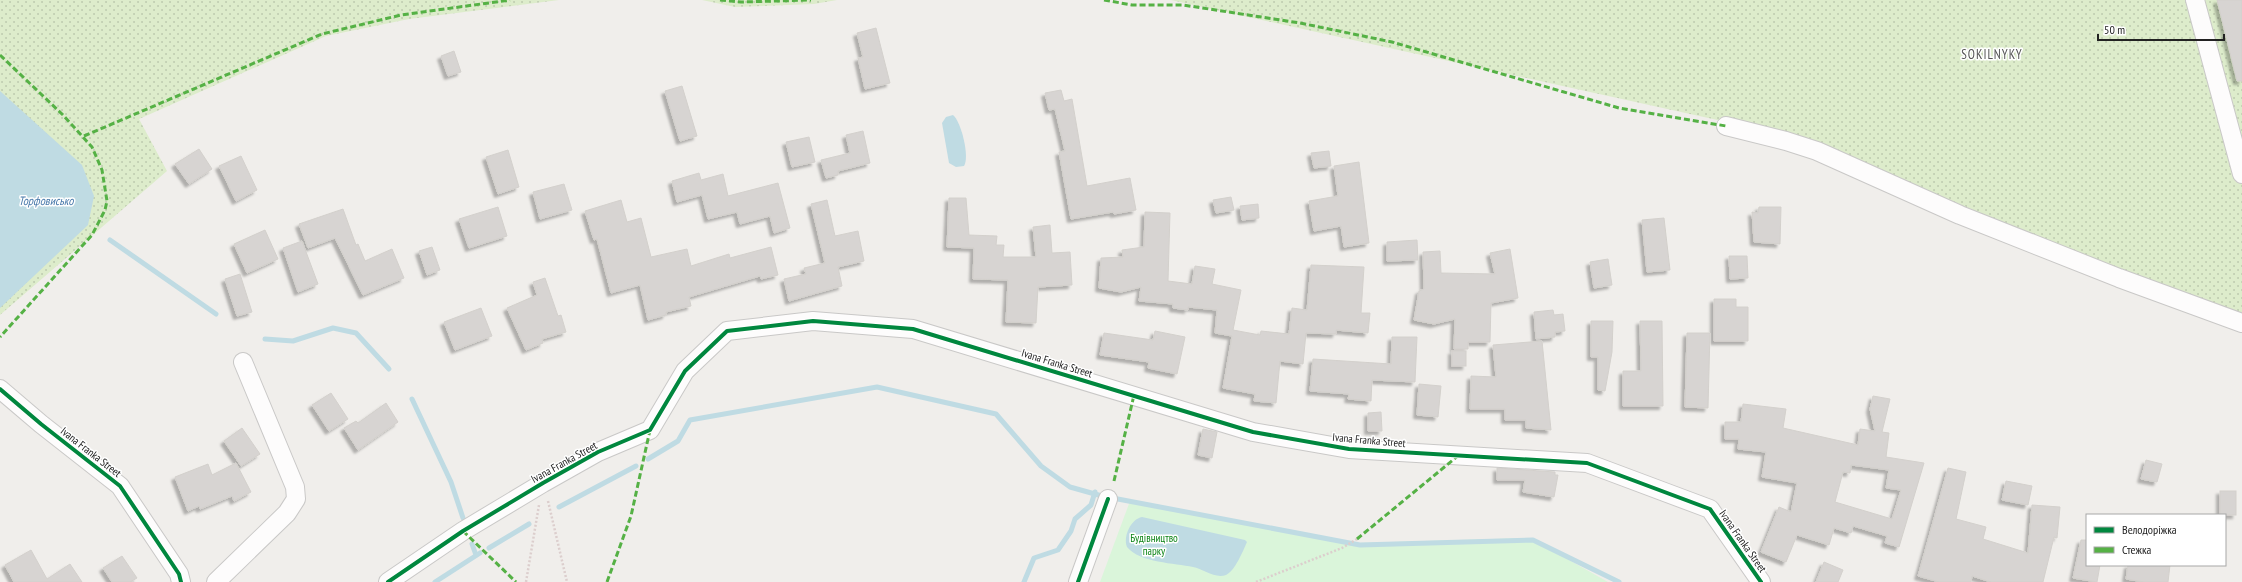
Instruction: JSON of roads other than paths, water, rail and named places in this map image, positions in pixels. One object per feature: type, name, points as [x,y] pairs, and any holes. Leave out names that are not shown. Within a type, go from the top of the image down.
[{"type":"street","points":[[2195,0],[2242,174]]},
{"type":"street","points":[[1726,126],[1786,140],[1817,151],[1960,215],[2119,278],[2242,322]]},
{"type":"street","name":"Ivana Franka Street","points":[[388,582],[463,531],[543,483],[598,452],[650,430],[686,371],[727,331],[813,321],[913,329],[1253,432],[1349,449],[1587,463],[1710,509],[1761,582]]},
{"type":"street","points":[[216,582],[288,513],[296,499],[295,487],[243,362]]},
{"type":"street","name":"Ivana Franka Street","points":[[0,389],[40,424],[120,486],[179,574],[181,582]]},
{"type":"street","points":[[1078,582],[1108,499]]},
{"type":"water","name":"Торфовисько","points":[[0,91],[82,165],[94,196],[88,225],[0,308]]},
{"type":"water","points":[[953,115],[959,124],[964,139],[966,161],[964,166],[956,167],[949,163],[942,123],[946,117]]},
{"type":"water","points":[[1142,517],[1245,540],[1247,542],[1233,569],[1226,575],[1222,576],[1213,575],[1193,567],[1158,562],[1140,556],[1127,547],[1126,538],[1131,524],[1138,518]]},
{"type":"waterway","points":[[110,240],[216,314]]},
{"type":"waterway","points":[[265,339],[293,341],[333,328],[356,333],[389,369]]},
{"type":"waterway","points":[[648,459],[678,441],[690,420],[877,387],[996,414],[1041,466],[1070,487],[1102,496],[1360,545],[1533,540],[1619,582]]},
{"type":"waterway","points":[[412,399],[451,482],[463,518]]},
{"type":"waterway","points":[[559,507],[636,466]]},
{"type":"waterway","points":[[1024,582],[1034,558],[1058,550],[1071,531],[1075,519],[1091,505],[1095,492]]},
{"type":"waterway","points":[[489,548],[529,524]]},
{"type":"waterway","points":[[472,544],[476,555]]},
{"type":"waterway","points":[[435,582],[480,553]]},
{"type":"district","name":"SOKILNYKY","points":[[1992,54]]},
{"type":"park label","name":"Будівництво парку","points":[[1154,544]]}]
